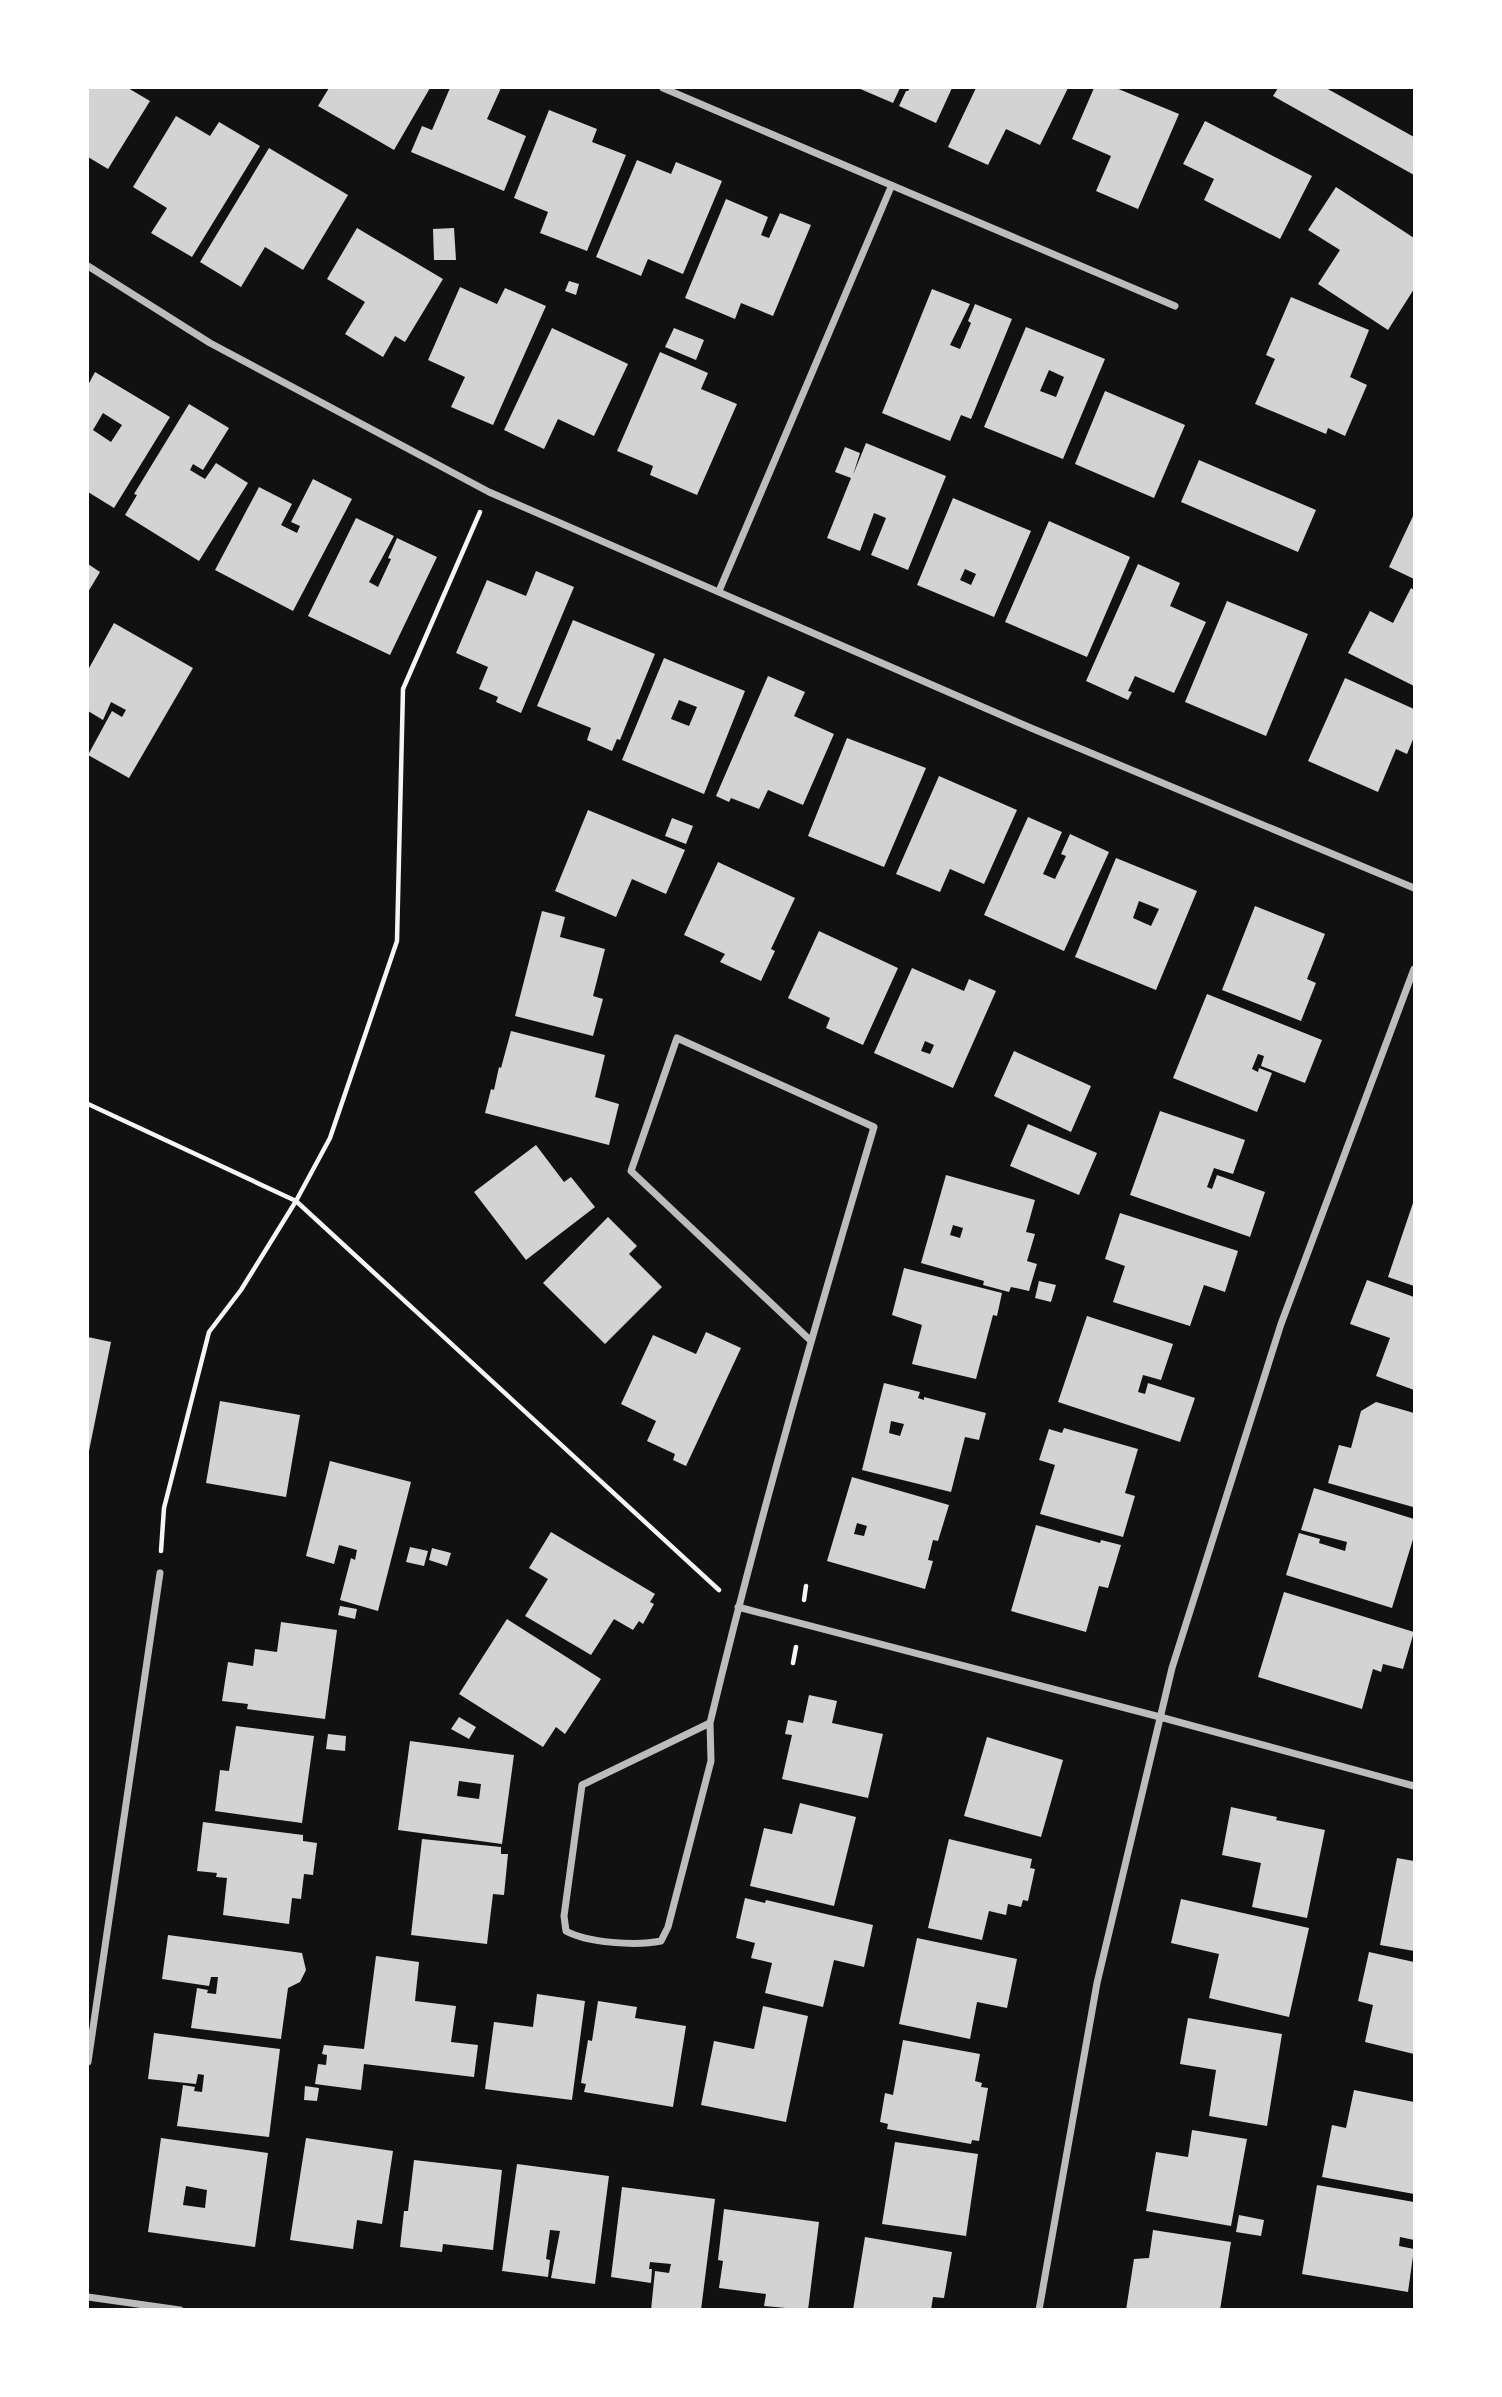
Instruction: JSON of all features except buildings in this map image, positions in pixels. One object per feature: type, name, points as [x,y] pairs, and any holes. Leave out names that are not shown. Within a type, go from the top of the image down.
[{"type":"street","points":[[663,88],[1175,306]]},
{"type":"street","points":[[719,590],[891,187]]},
{"type":"street","points":[[88,266],[210,343],[489,492],[1031,728],[1415,888]]},
{"type":"street","points":[[1039,2309],[1097,1983],[1172,1668],[1281,1324],[1415,969]]},
{"type":"street","points":[[710,1723],[582,1784],[564,1916],[566,1931],[577,1937],[648,1944],[661,1941],[668,1927],[711,1761],[710,1723],[738,1607],[810,1340],[874,1127],[677,1038],[631,1171],[810,1340]]},
{"type":"street","points":[[88,2062],[160,1573]]},
{"type":"street","points":[[738,1607],[1160,1717],[1415,1787]]},
{"type":"street","points":[[88,2297],[180,2309]]},
{"type":"path","points":[[160,1573],[164,1508],[209,1332],[241,1290],[296,1201],[330,1138],[397,941],[403,689],[489,492]]},
{"type":"path","points":[[88,1104],[296,1201],[738,1607]]}]
